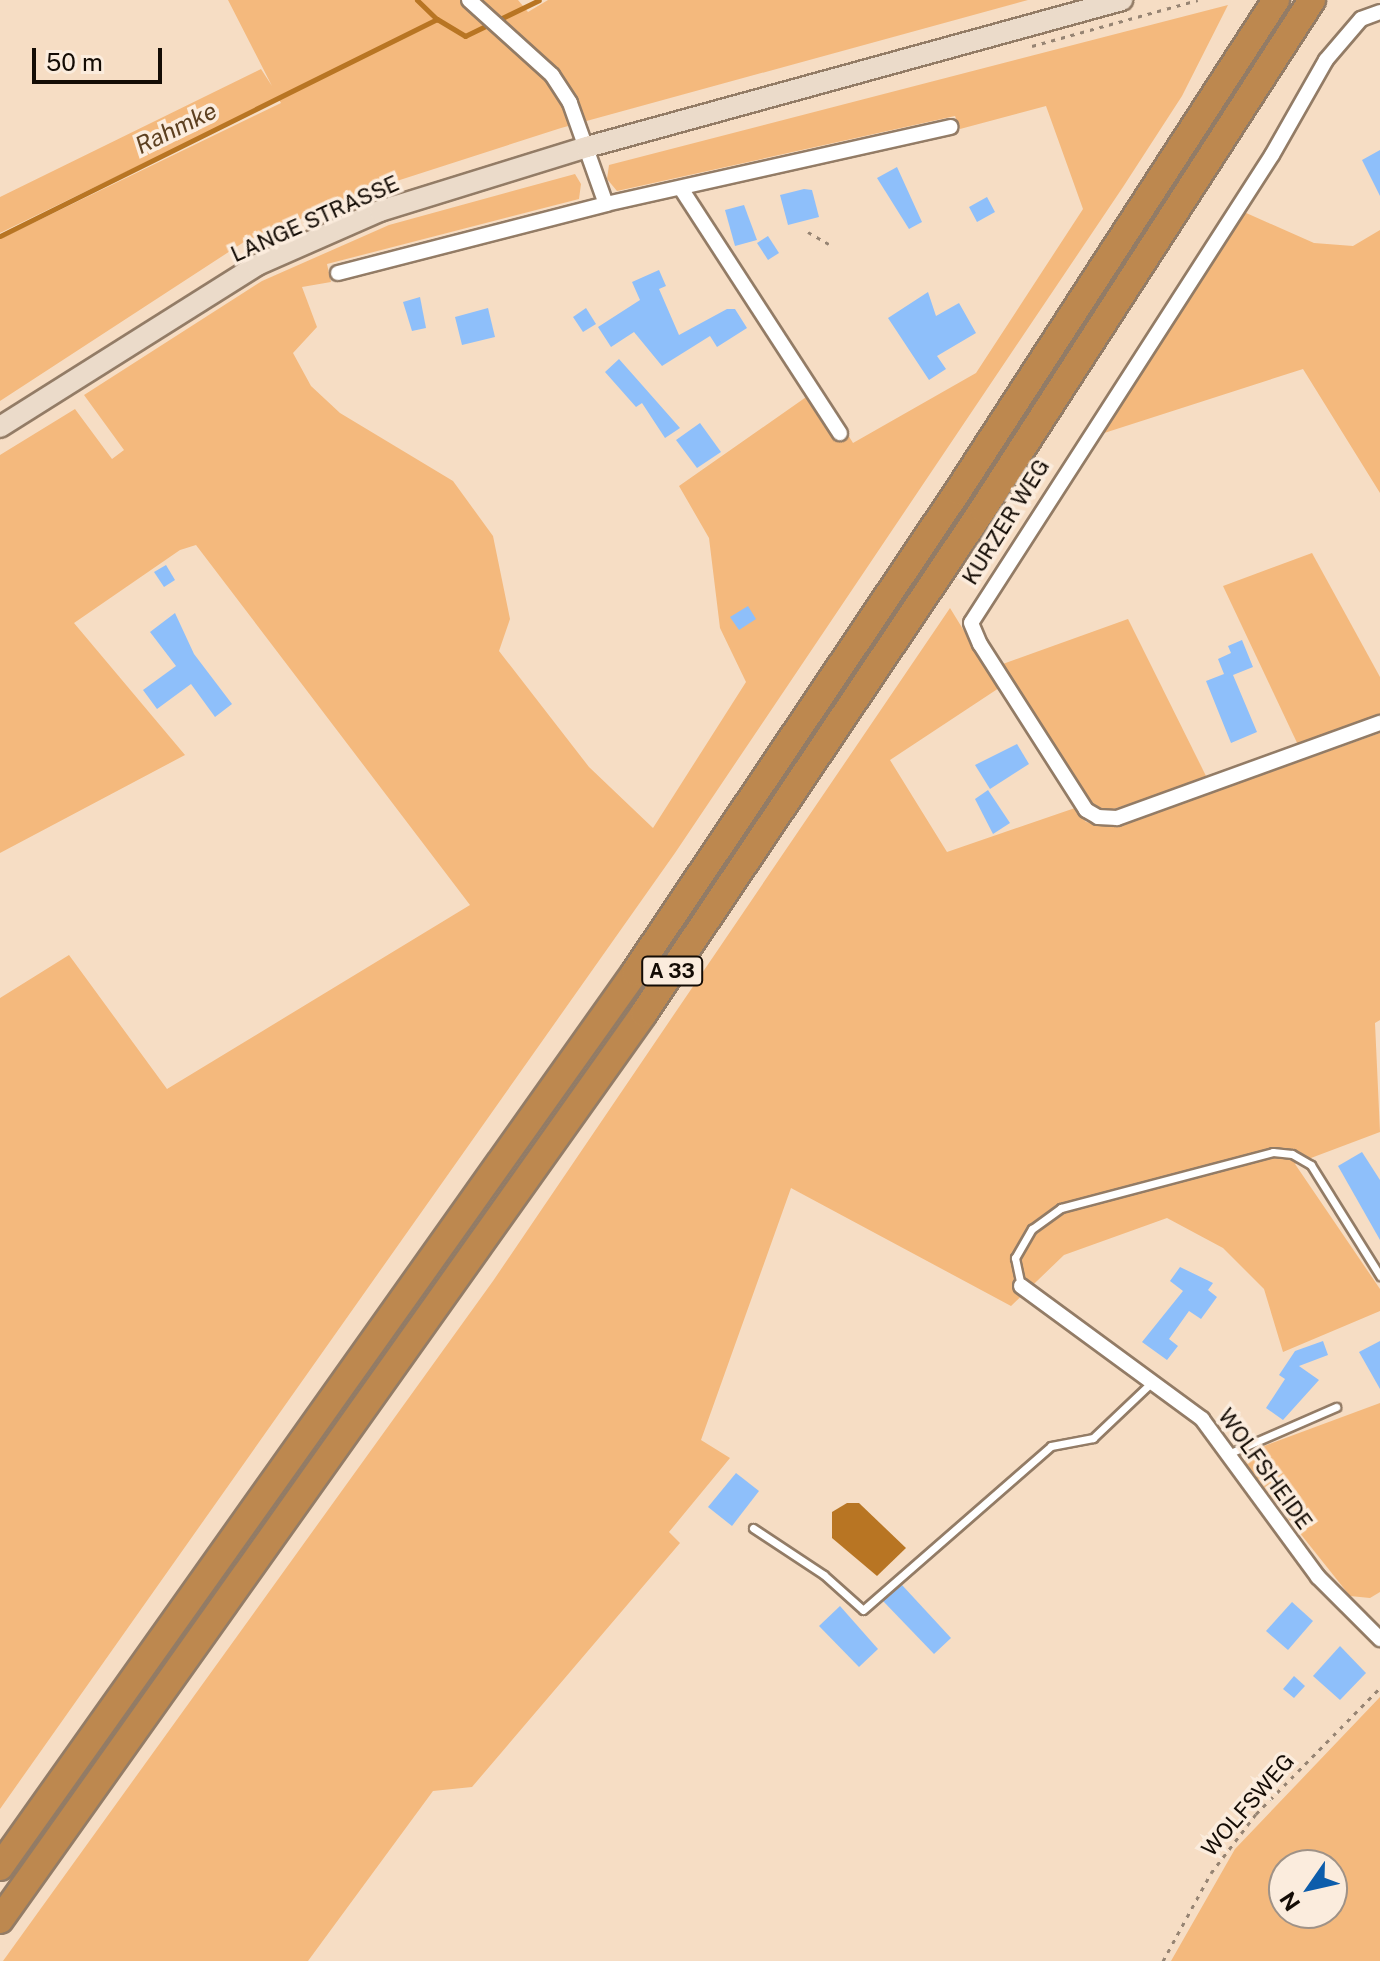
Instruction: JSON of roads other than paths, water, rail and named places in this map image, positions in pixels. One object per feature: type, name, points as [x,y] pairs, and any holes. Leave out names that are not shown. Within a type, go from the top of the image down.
[{"type":"highway","name":"A 33","points":[[0,1867],[635,972],[950,503],[1276,0]]},
{"type":"highway","name":"A 33","points":[[0,1920],[644,1013],[983,509],[1312,0]]},
{"type":"street","points":[[469,0],[552,75],[587,147],[606,204]]},
{"type":"street","name":"LANGE STRASSE","points":[[0,427],[257,265],[380,211],[587,147],[1122,0]]},
{"type":"street","name":"KURZER WEG","points":[[1380,12],[1361,19],[1340,38],[1272,155],[971,623],[980,644],[1086,810],[1098,817],[1117,818],[1380,723]]},
{"type":"street","points":[[338,273],[606,204],[682,190],[951,127]]},
{"type":"street","points":[[682,190],[840,433]]},
{"type":"street","name":"WOLFSHEIDE","points":[[1021,1286],[1202,1419],[1318,1577],[1380,1639]]},
{"type":"lane","points":[[1021,1286],[1015,1258],[1032,1229],[1061,1208],[1273,1152],[1292,1154],[1311,1165],[1380,1276]]},
{"type":"lane","points":[[753,1528],[824,1575],[863,1610],[1051,1446],[1093,1438],[1153,1381]]},
{"type":"lane","points":[[1228,1454],[1336,1407]]},
{"type":"waterway","points":[[417,0],[437,19]]},
{"type":"waterway","name":"Rahmke","points":[[0,236],[437,19],[465,36],[539,0]]}]
